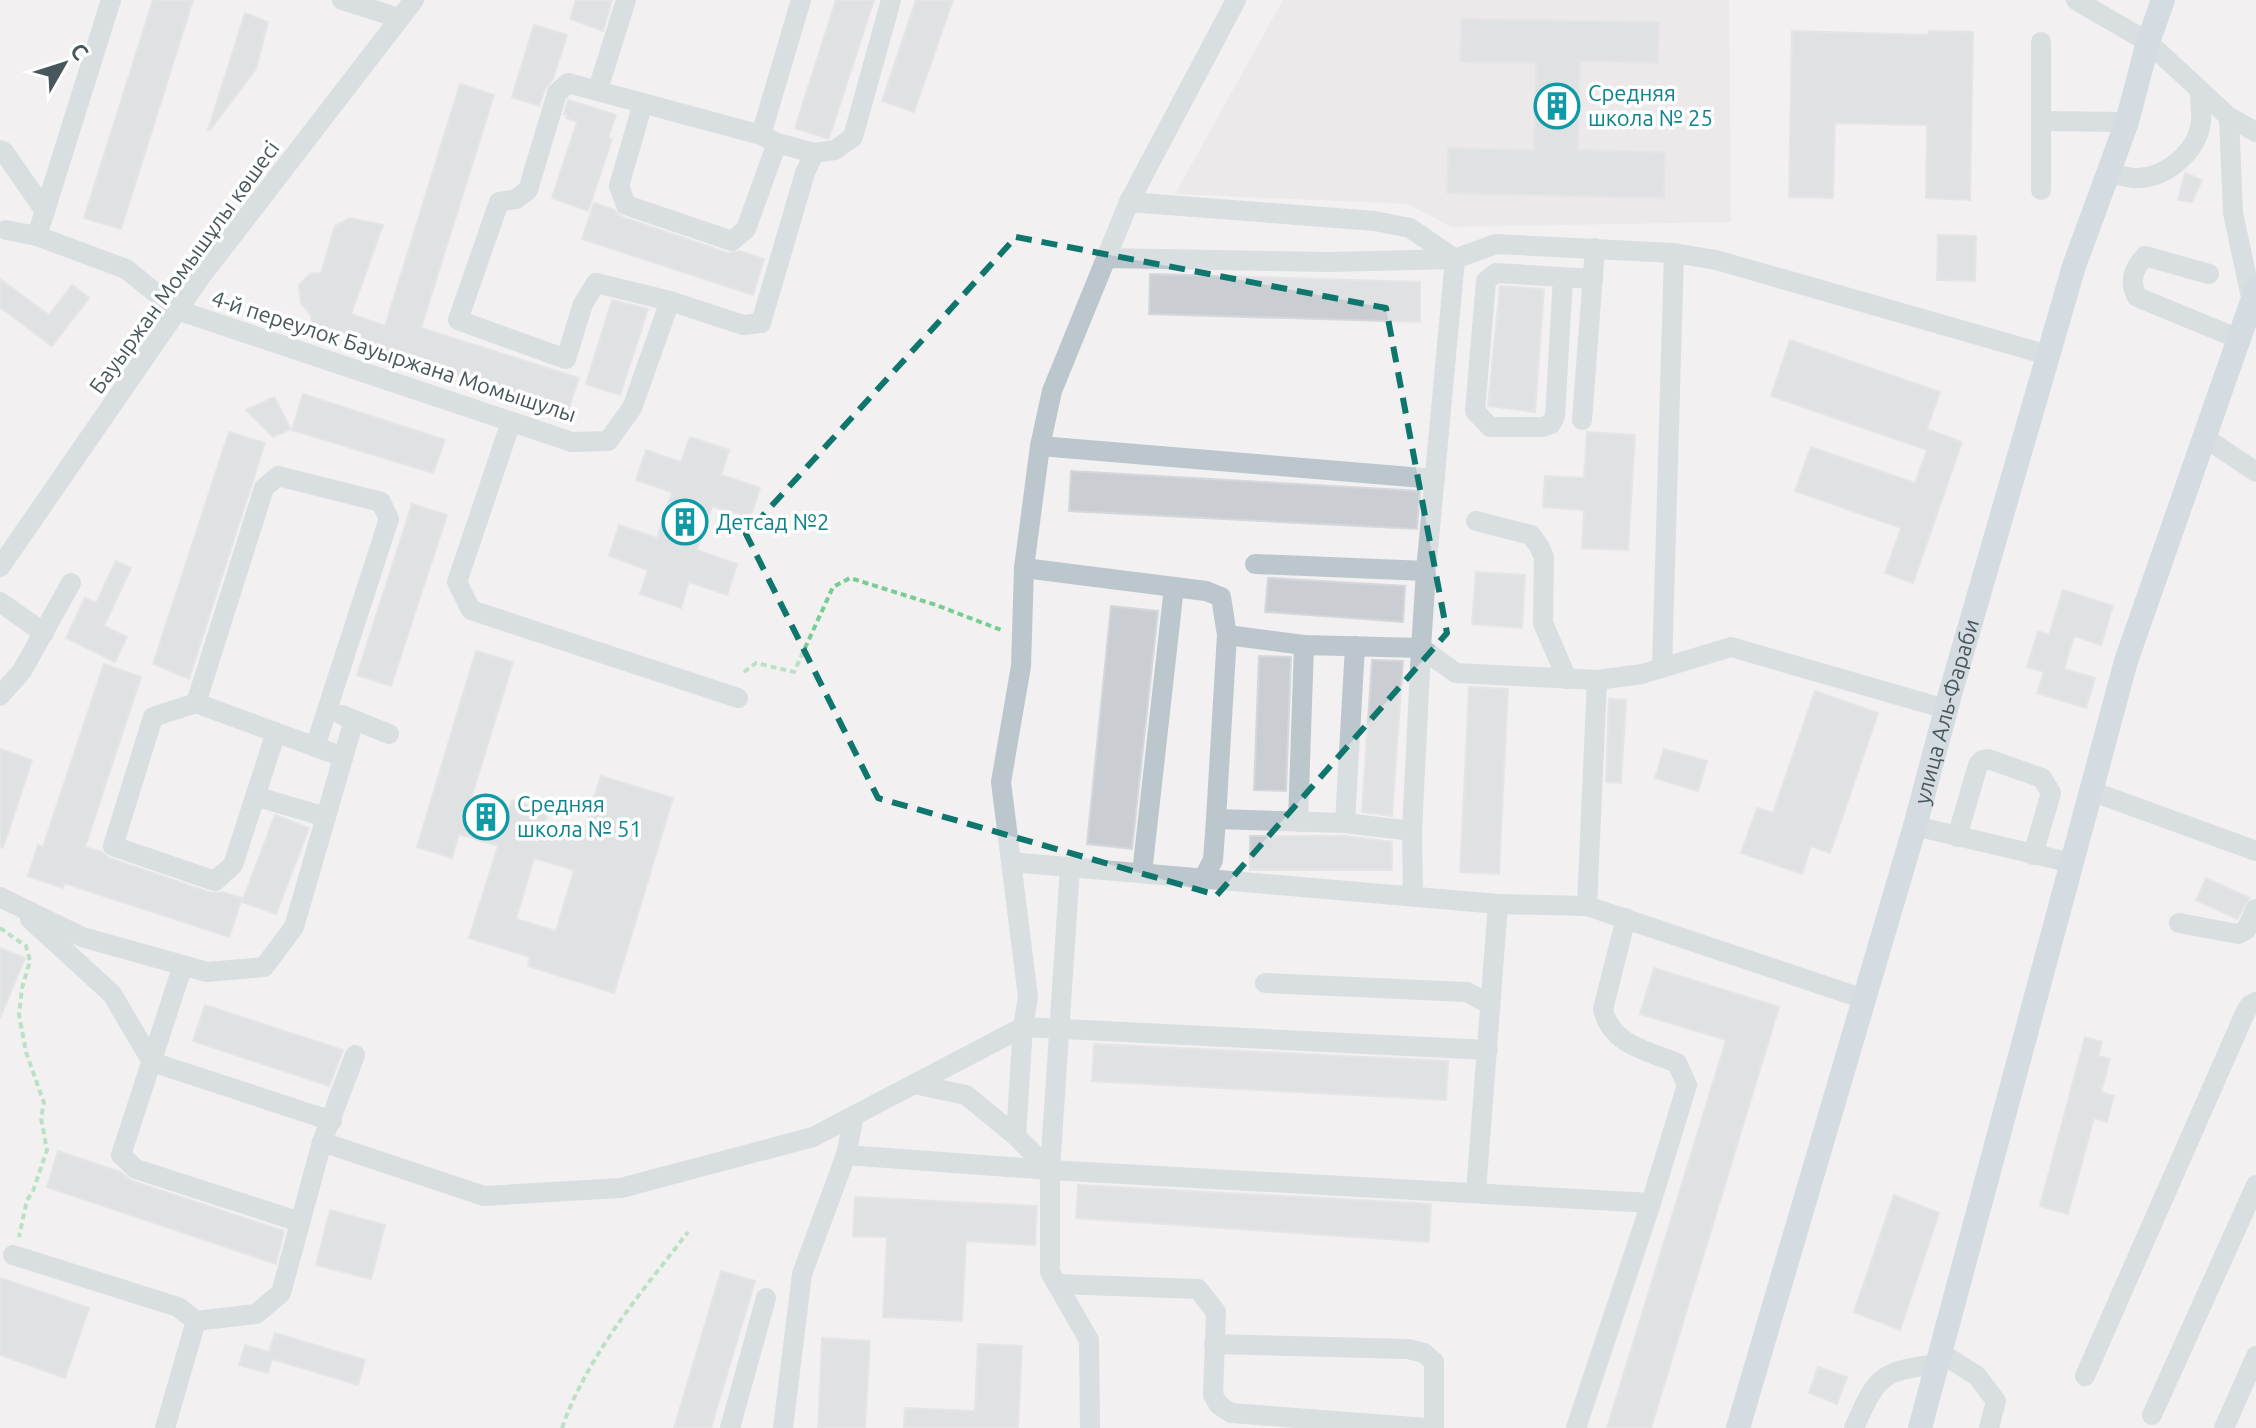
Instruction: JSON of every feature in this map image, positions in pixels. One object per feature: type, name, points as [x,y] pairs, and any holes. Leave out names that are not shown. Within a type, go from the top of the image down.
[{"type":"main road","name":"улица Аль-Фараби","points":[[1738,1428],[1915,826],[2074,266],[2127,122],[2148,42],[2163,0]]},
{"type":"main road","points":[[1920,1428],[2126,661],[2254,296]]},
{"type":"street","points":[[37,236],[111,0]]},
{"type":"street","points":[[342,0],[399,18]]},
{"type":"street","name":"Бауыржан Момышұлы көшесі","points":[[0,567],[177,310],[414,0]]},
{"type":"street","points":[[598,89],[626,0]]},
{"type":"street","points":[[643,103],[619,186],[626,205],[732,241],[746,229],[801,0]]},
{"type":"street","points":[[814,153],[805,173],[761,323],[743,325],[670,301],[596,283],[583,304],[566,359],[458,320],[499,202],[516,199],[528,190],[557,93],[568,83],[598,89],[814,153],[835,150],[853,137],[891,0]]},
{"type":"street","points":[[1016,1136],[1023,1027],[1028,997],[1001,782],[1021,666],[1024,568],[1040,446],[1052,391],[1129,202],[1236,0]]},
{"type":"street","points":[[2076,0],[2148,42],[2229,117],[2256,132]]},
{"type":"street","points":[[2041,42],[2041,190]]},
{"type":"street","points":[[2108,173],[2135,178],[2162,173],[2181,159],[2193,145],[2201,124],[2200,92]]},
{"type":"street","points":[[2229,117],[2233,213],[2254,296]]},
{"type":"street","points":[[2041,121],[2127,122]]},
{"type":"street","points":[[0,150],[45,211]]},
{"type":"street","points":[[1129,202],[1375,221],[1410,228],[1455,259]]},
{"type":"street","name":"4-й переулок Бауыржана Момышулы","points":[[6,230],[37,236],[126,269],[177,310],[572,442],[608,441],[632,408],[670,301]]},
{"type":"street","points":[[1106,258],[1328,262],[1455,259],[1496,244],[1674,253],[1716,260],[2048,355]]},
{"type":"street","points":[[1582,420],[1595,248]]},
{"type":"street","points":[[1662,668],[1674,253]]},
{"type":"street","points":[[2209,274],[2145,256],[2132,276],[2132,288],[2137,297],[2239,339]]},
{"type":"street","points":[[1413,897],[1412,831],[1426,571],[1455,259]]},
{"type":"street","points":[[1563,277],[1555,416],[1551,424],[1542,427],[1490,427],[1475,411],[1486,281],[1496,273],[1563,277],[1593,279]]},
{"type":"street","points":[[511,422],[457,582],[471,610],[738,698]]},
{"type":"street","points":[[2204,437],[2256,472]]},
{"type":"street","points":[[1040,446],[1435,479]]},
{"type":"street","points":[[196,703],[264,488],[278,476],[381,502],[389,519],[315,747]]},
{"type":"street","points":[[1476,521],[1531,535],[1539,546],[1544,557],[1543,623],[1567,679]]},
{"type":"street","points":[[1255,564],[1426,571]]},
{"type":"street","points":[[1024,568],[1206,591],[1221,597],[1227,635],[1216,819],[1213,860],[1203,879]]},
{"type":"street","points":[[0,696],[22,671],[71,583]]},
{"type":"street","points":[[1142,873],[1174,587]]},
{"type":"street","points":[[0,602],[44,633]]},
{"type":"street","points":[[1227,635],[1304,645],[1421,648],[1456,673],[1597,680],[1642,674],[1731,647],[1946,709]]},
{"type":"street","points":[[1298,822],[1304,645]]},
{"type":"street","points":[[1345,823],[1355,646]]},
{"type":"street","points":[[1587,906],[1597,680]]},
{"type":"street","points":[[276,732],[233,865],[215,881],[113,846],[153,717],[196,703],[276,732],[343,757]]},
{"type":"street","points":[[327,708],[389,734]]},
{"type":"street","points":[[6,900],[82,937],[207,972],[264,967],[294,927],[354,720]]},
{"type":"street","points":[[1957,837],[1978,765],[1988,759],[2042,778],[2048,785],[2051,793],[2033,855]]},
{"type":"street","points":[[2091,791],[2256,851]]},
{"type":"street","points":[[255,796],[326,817]]},
{"type":"street","points":[[1216,819],[1345,823],[1412,831]]},
{"type":"street","points":[[1915,826],[2072,863]]},
{"type":"street","points":[[1011,862],[1498,904],[1587,906],[1864,999]]},
{"type":"street","points":[[1070,867],[1050,1170],[1050,1272],[1089,1340],[1090,1428]]},
{"type":"street","points":[[6,900],[112,994],[152,1062],[332,1121]]},
{"type":"street","points":[[1476,1192],[1498,904]]},
{"type":"street","points":[[2179,923],[2238,934],[2246,930],[2256,909]]},
{"type":"street","points":[[1576,1428],[1687,1085],[1677,1063],[1616,1037],[1606,1024],[1603,1009],[1626,918]]},
{"type":"street","points":[[183,965],[121,1155],[136,1169],[300,1222]]},
{"type":"street","points":[[1265,983],[1467,992],[1489,1004]]},
{"type":"street","points":[[2085,1376],[2246,1011],[2256,1002]]},
{"type":"street","points":[[322,1142],[484,1196],[621,1188],[813,1137],[1023,1027],[1488,1050]]},
{"type":"street","points":[[13,1255],[178,1307],[196,1321],[256,1314],[281,1293],[322,1142],[355,1055]]},
{"type":"street","points":[[914,1084],[966,1095],[1016,1136],[1050,1170]]},
{"type":"street","points":[[783,1428],[802,1274],[846,1155],[854,1116]]},
{"type":"street","points":[[846,1155],[1050,1170],[1651,1203]]},
{"type":"street","points":[[2152,1415],[2256,1185]]},
{"type":"street","points":[[1057,1284],[1198,1289],[1216,1312],[1213,1395],[1219,1405],[1231,1413],[1427,1428]]},
{"type":"street","points":[[730,1428],[766,1298]]},
{"type":"street","points":[[165,1428],[196,1321]]},
{"type":"street","points":[[1214,1344],[1408,1349],[1424,1353],[1434,1362],[1434,1428]]},
{"type":"street","points":[[2224,1428],[2256,1356]]},
{"type":"street","points":[[1854,1428],[1871,1388],[1889,1373],[1939,1358],[1977,1376],[1996,1401],[1989,1428]]},
{"type":"path","points":[[744,672],[756,663],[794,672],[833,587],[850,578],[936,605],[1010,633]]},
{"type":"path","points":[[0,928],[26,946],[30,961],[22,988],[19,1015],[26,1052],[44,1103],[41,1118],[47,1150],[27,1200],[13,1255]]},
{"type":"path","points":[[562,1428],[573,1396],[618,1324],[688,1232]]},
{"type":"highlighted area","points":[[1016,237],[1386,308],[1447,633],[1217,895],[878,798],[746,534]]},
{"type":"shaded area","points":[[1283,0],[1729,0],[1731,222],[1452,227],[1407,204],[1175,194]]},
{"type":"building","points":[[153,0],[193,0],[121,229],[84,218]]},
{"type":"building","points":[[576,0],[612,0],[603,31],[570,19]]},
{"type":"building","points":[[836,0],[874,0],[829,138],[826,138],[795,128]]},
{"type":"building","points":[[916,0],[953,0],[914,112],[882,101]]},
{"type":"building","points":[[245,13],[268,22],[256,69],[208,130]]},
{"type":"building","name":"Средняя школа № 25","points":[[1461,19],[1659,22],[1658,63],[1580,61],[1578,150],[1665,152],[1664,198],[1447,193],[1448,148],[1534,150],[1536,63],[1460,62]]},
{"type":"building","points":[[534,25],[567,35],[553,79],[545,89],[539,106],[512,97]]},
{"type":"building","points":[[1792,31],[1928,35],[1929,31],[1973,32],[1970,200],[1926,198],[1927,125],[1835,123],[1833,198],[1789,197]]},
{"type":"building","points":[[460,84],[494,95],[421,328],[579,378],[568,411],[405,359],[403,366],[361,352],[365,339],[312,325],[311,315],[301,303],[299,285],[310,274],[321,273],[335,226],[350,218],[383,225],[351,314],[385,326]]},
{"type":"building","points":[[568,100],[616,115],[608,138],[612,139],[588,211],[552,198],[577,122],[564,114]]},
{"type":"building","points":[[2185,173],[2202,180],[2192,202],[2178,200]]},
{"type":"building","points":[[594,203],[614,210],[622,217],[728,253],[740,251],[764,259],[753,295],[582,239]]},
{"type":"building","points":[[1938,235],[1976,236],[1975,281],[1937,280]]},
{"type":"building","points":[[1150,274],[1420,282],[1420,322],[1149,314]]},
{"type":"building","points":[[0,279],[49,315],[72,285],[89,298],[52,346],[0,307]]},
{"type":"building","points":[[1500,286],[1544,289],[1535,412],[1488,406]]},
{"type":"building","points":[[612,300],[648,309],[620,395],[586,384]]},
{"type":"building","points":[[1790,340],[1940,392],[1927,429],[1962,442],[1913,583],[1885,573],[1901,528],[1795,491],[1811,447],[1915,483],[1927,450],[1771,396]]},
{"type":"building","points":[[303,394],[445,440],[433,473],[292,430]]},
{"type":"building","points":[[274,397],[291,429],[273,437],[246,410]]},
{"type":"building","points":[[229,432],[265,443],[189,679],[153,664]]},
{"type":"building","points":[[1587,432],[1635,435],[1628,550],[1582,548],[1584,510],[1543,507],[1545,476],[1584,478]]},
{"type":"building","name":"Детсад №2","points":[[690,437],[729,450],[721,475],[760,488],[750,518],[712,506],[697,550],[737,564],[727,595],[689,582],[681,608],[640,594],[648,570],[609,556],[619,525],[657,538],[672,492],[636,480],[646,450],[681,462]]},
{"type":"building","points":[[1071,471],[1420,491],[1417,529],[1069,511]]},
{"type":"building","points":[[412,504],[447,515],[391,686],[357,675]]},
{"type":"building","points":[[116,561],[131,568],[104,626],[127,637],[115,662],[66,638],[85,598],[96,603]]},
{"type":"building","points":[[1476,572],[1525,575],[1522,628],[1472,624]]},
{"type":"building","points":[[1268,578],[1405,586],[1403,622],[1265,612]]},
{"type":"building","points":[[2063,590],[2113,606],[2101,645],[2074,636],[2064,669],[2095,678],[2086,708],[2037,693],[2044,672],[2027,667],[2038,631],[2049,635]]},
{"type":"building","points":[[1111,606],[1158,611],[1132,849],[1087,844]]},
{"type":"building","name":"Средняя школа № 51","points":[[476,651],[513,662],[471,799],[509,810],[512,800],[549,811],[545,822],[583,834],[601,776],[673,798],[614,993],[528,966],[530,957],[469,938],[498,846],[459,834],[452,858],[417,847]],"holes":[[[534,858],[574,870],[556,931],[516,919]]]},
{"type":"building","points":[[1259,656],[1291,657],[1286,791],[1254,790]]},
{"type":"building","points":[[1372,660],[1403,661],[1392,816],[1362,812]]},
{"type":"building","points":[[104,664],[141,677],[85,847],[211,893],[222,892],[242,898],[229,937],[64,883],[63,888],[28,876],[38,845],[43,847]]},
{"type":"building","points":[[1469,687],[1508,689],[1499,874],[1460,872]]},
{"type":"building","points":[[1815,691],[1878,713],[1830,853],[1811,846],[1802,874],[1741,853],[1757,808],[1773,813]]},
{"type":"building","points":[[1609,699],[1626,700],[1621,783],[1606,782]]},
{"type":"building","points":[[0,749],[32,760],[3,848],[0,847]]},
{"type":"building","points":[[1664,749],[1707,761],[1698,791],[1655,778]]},
{"type":"building","points":[[275,815],[309,828],[276,914],[242,902]]},
{"type":"building","points":[[1250,836],[1344,836],[1392,842],[1392,870],[1250,870]]},
{"type":"building","points":[[2206,878],[2250,898],[2237,919],[2196,900]]},
{"type":"building","points":[[0,948],[25,958],[0,1018]]},
{"type":"building","points":[[1654,968],[1779,1007],[1651,1428],[1607,1428],[1726,1040],[1640,1014]]},
{"type":"building","points":[[205,1005],[343,1050],[329,1086],[193,1041]]},
{"type":"building","points":[[2085,1037],[2102,1042],[2098,1056],[2110,1059],[2101,1092],[2114,1096],[2107,1122],[2094,1118],[2068,1214],[2040,1206]]},
{"type":"building","points":[[1094,1044],[1448,1061],[1446,1100],[1092,1081]]},
{"type":"building","points":[[58,1151],[120,1172],[132,1181],[284,1231],[276,1264],[47,1187]]},
{"type":"building","points":[[1078,1185],[1431,1204],[1429,1242],[1076,1218]]},
{"type":"building","points":[[1894,1195],[1939,1213],[1900,1330],[1854,1312]]},
{"type":"building","points":[[855,1197],[1037,1206],[1035,1245],[966,1241],[962,1321],[883,1317],[887,1237],[853,1236]]},
{"type":"building","points":[[330,1210],[385,1225],[371,1279],[316,1265]]},
{"type":"building","points":[[721,1271],[755,1281],[711,1428],[674,1428]]},
{"type":"building","points":[[0,1278],[89,1308],[65,1378],[0,1355]]},
{"type":"building","points":[[275,1333],[365,1360],[358,1385],[272,1359],[268,1373],[239,1365],[245,1345],[269,1352]]},
{"type":"building","points":[[822,1338],[870,1341],[865,1428],[818,1428]]},
{"type":"building","points":[[978,1344],[1022,1346],[1018,1428],[904,1428],[905,1408],[975,1411]]},
{"type":"building","points":[[1818,1367],[1847,1377],[1837,1404],[1809,1393]]},
{"type":"place","name":"Средняя школа № 25","points":[[1557,106]]},
{"type":"place","name":"Детсад №2","points":[[685,522]]},
{"type":"place","name":"Средняя школа № 51","points":[[486,817]]}]
